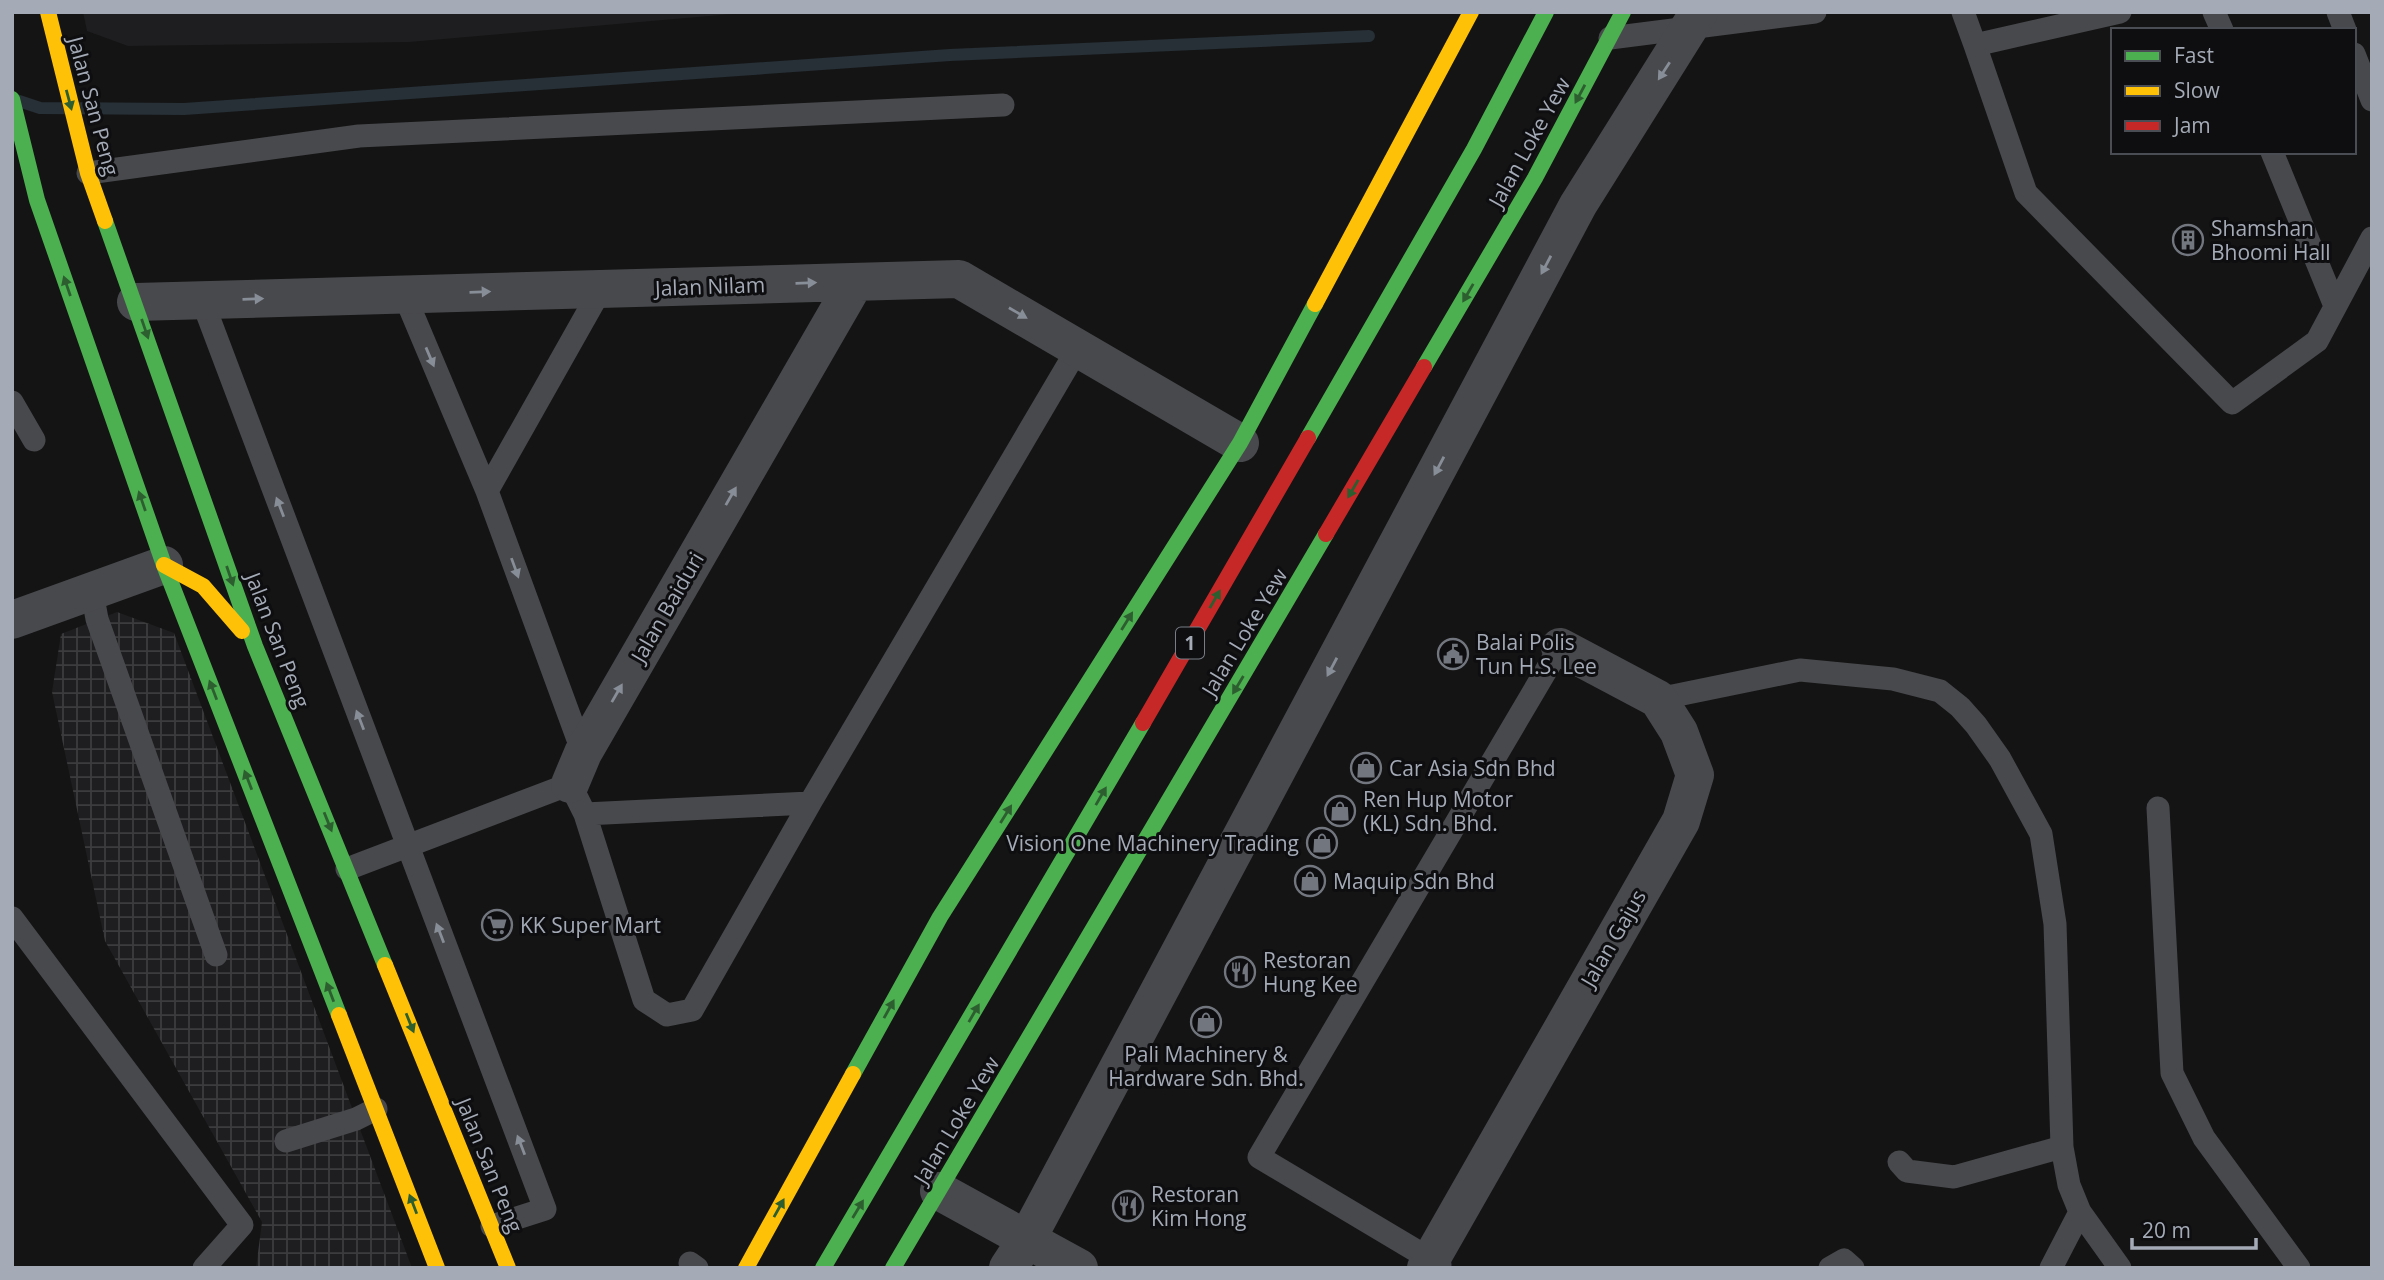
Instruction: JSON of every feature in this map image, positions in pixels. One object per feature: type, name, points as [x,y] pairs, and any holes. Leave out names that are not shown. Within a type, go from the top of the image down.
[{"type":"main road","name":"Jalan San Peng","points":[[48,12],[88,173],[136,302],[255,646],[508,1268]]},
{"type":"main road","points":[[746,1268],[940,917],[1240,443],[1471,12]]},
{"type":"main road","name":"Jalan Loke Yew","points":[[823,1268],[1198,630],[1474,149],[1546,12]]},
{"type":"main road","name":"Jalan Loke Yew","points":[[893,1268],[1535,178],[1623,12]]},
{"type":"main road","points":[[12,99],[37,200],[437,1268]]},
{"type":"main road","points":[[187,507],[191,466]]},
{"type":"main road","points":[[170,554],[203,586],[255,646]]},
{"type":"street","points":[[1017,1253],[1578,205],[1695,20]]},
{"type":"street","name":"Jalan Nilam","points":[[136,302],[959,279],[1240,443]]},
{"type":"street","name":"Jalan Baiduri","points":[[580,784],[855,282]]},
{"type":"street","points":[[12,620],[92,592],[170,554]]},
{"type":"street","name":"Jalan Gajus","points":[[1434,1265],[1681,821],[1695,775],[1679,732],[1658,699],[1560,647]]},
{"type":"street","points":[[939,1191],[1017,1253],[1079,1268]]},
{"type":"lane","points":[[1610,38],[1695,20],[1815,12]]},
{"type":"lane","points":[[1963,12],[2026,193],[2232,403],[2317,341],[2372,238]]},
{"type":"lane","points":[[1975,46],[2069,17],[2120,12]]},
{"type":"lane","points":[[2214,12],[2221,28]]},
{"type":"lane","points":[[2356,59],[2372,100]]},
{"type":"lane","points":[[88,173],[359,136],[1003,105]]},
{"type":"lane","points":[[2273,154],[2336,306]]},
{"type":"lane","points":[[487,491],[601,289]]},
{"type":"lane","points":[[404,295],[487,491],[580,784],[644,1000],[667,1015],[692,1010],[810,803],[1078,348]]},
{"type":"lane","points":[[202,300],[545,1209],[492,1226]]},
{"type":"lane","points":[[12,402],[34,439]]},
{"type":"lane","points":[[92,592],[97,619],[216,955]]},
{"type":"lane","points":[[1434,1265],[1259,1157],[1560,647]]},
{"type":"lane","points":[[1658,699],[1800,670],[1893,679],[1940,691],[1960,707],[2000,759],[2040,834],[2048,867],[2055,924],[2062,1147],[2069,1185],[2080,1212],[2119,1268]]},
{"type":"lane","points":[[347,869],[580,784],[810,803]]},
{"type":"lane","points":[[2158,808],[2172,1073],[2204,1138],[2299,1268]]},
{"type":"lane","points":[[12,918],[242,1225],[204,1268]]},
{"type":"lane","points":[[286,1141],[356,1119],[376,1109]]},
{"type":"lane","points":[[1899,1162],[1907,1171],[1954,1177],[2062,1147]]},
{"type":"lane","points":[[2051,1268],[2080,1212]]},
{"type":"lane","points":[[1830,1268],[1844,1260],[1853,1268]]},
{"type":"shaded area","points":[[83,12],[755,12],[409,42],[128,46],[87,31]]},
{"type":"shaded area","points":[[117,612],[174,633],[412,1268],[256,1268],[262,1222],[105,941],[52,692],[61,634]]},
{"type":"waterway","points":[[19,101],[40,108],[184,109],[950,55],[1369,36]]},
{"type":"traffic: fast","points":[[1308,438],[1474,149],[1546,12]]},
{"type":"traffic: fast","points":[[1424,367],[1535,178],[1623,12]]},
{"type":"traffic: fast","points":[[12,99],[37,200],[164,565],[339,1015]]},
{"type":"traffic: fast","points":[[105,221],[255,646],[385,965]]},
{"type":"traffic: fast","points":[[853,1074],[940,917],[1240,443],[1315,304]]},
{"type":"traffic: fast","points":[[893,1268],[1326,534]]},
{"type":"traffic: fast","points":[[823,1268],[1143,723]]},
{"type":"traffic: slow","points":[[48,12],[88,173],[105,221]]},
{"type":"traffic: slow","points":[[1315,304],[1471,12]]},
{"type":"traffic: slow","points":[[164,565],[203,586],[242,631]]},
{"type":"traffic: slow","points":[[385,965],[508,1268]]},
{"type":"traffic: slow","points":[[339,1015],[437,1268]]},
{"type":"traffic: slow","points":[[746,1268],[853,1074]]},
{"type":"traffic: jam","points":[[1326,534],[1424,367]]},
{"type":"traffic: jam","points":[[1143,723],[1308,438]]},
{"type":"place","name":"Shamshan Bhoomi Hall","points":[[2188,240]]},
{"type":"place","name":"Balai Polis Tun H.S. Lee","points":[[1453,654]]},
{"type":"place","name":"Car Asia Sdn Bhd","points":[[1366,768]]},
{"type":"place","name":"Ren Hup Motor (KL) Sdn. Bhd.","points":[[1340,811]]},
{"type":"place","name":"Vision One Machinery Trading","points":[[1322,843]]},
{"type":"place","name":"Maquip Sdn Bhd","points":[[1310,881]]},
{"type":"place","name":"KK Super Mart","points":[[497,925]]},
{"type":"place","name":"Restoran Hung Kee","points":[[1240,972]]},
{"type":"place","name":"Pali Machinery & Hardware Sdn. Bhd.","points":[[1206,1022]]},
{"type":"place","name":"Restoran Kim Hong","points":[[1128,1206]]}]
